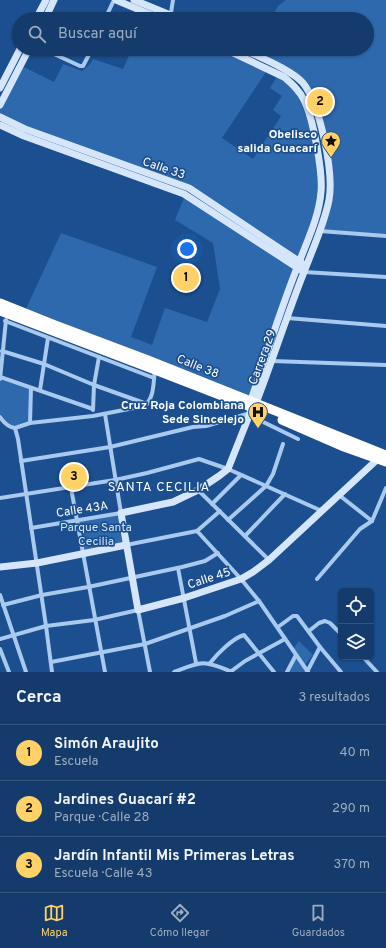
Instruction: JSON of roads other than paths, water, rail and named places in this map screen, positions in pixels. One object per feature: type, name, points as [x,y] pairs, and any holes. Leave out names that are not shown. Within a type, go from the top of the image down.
[{"type":"highway","name":"Calle 38","points":[[0,303],[252,407],[344,447],[383,458]]},
{"type":"highway","name":"Calle 38","points":[[4,315],[154,374],[252,407]]},
{"type":"street","points":[[40,12],[46,0]]},
{"type":"street","points":[[48,12],[54,0]]},
{"type":"street","points":[[109,12],[115,0],[144,12]]},
{"type":"street","points":[[134,0],[160,12]]},
{"type":"street","points":[[172,12],[173,0]]},
{"type":"street","points":[[0,88],[16,56]]},
{"type":"street","points":[[0,105],[25,56]]},
{"type":"street","points":[[58,56],[80,66],[83,66],[88,56]]},
{"type":"street","name":"Carrera 29","points":[[239,56],[284,78],[301,94],[307,108],[313,130],[319,161],[321,192],[313,225],[298,265],[252,407]]},
{"type":"street","name":"Carrera 29","points":[[252,407],[272,361],[287,318],[307,270],[329,199],[330,177],[315,106],[310,94],[302,82],[286,71],[257,56]]},
{"type":"street","name":"Calle 33","points":[[0,117],[25,129],[184,194],[307,270]]},
{"type":"street","name":"Calle 33","points":[[0,125],[24,136],[135,174]]},
{"type":"street","points":[[320,231],[386,236]]},
{"type":"street","points":[[307,270],[386,277]]},
{"type":"street","points":[[0,417],[10,427],[15,428],[30,423],[94,416],[138,408],[147,404],[151,398],[154,374],[99,357],[48,338],[4,315],[0,378],[40,390],[93,409]]},
{"type":"street","points":[[287,318],[386,326]]},
{"type":"street","points":[[40,390],[48,338]]},
{"type":"street","points":[[2,351],[44,364],[94,385],[147,404]]},
{"type":"street","points":[[94,416],[94,385],[99,357]]},
{"type":"street","points":[[272,361],[386,365]]},
{"type":"street","points":[[30,423],[31,388]]},
{"type":"street","points":[[252,407],[298,439]]},
{"type":"street","points":[[21,461],[110,447],[206,426],[244,414],[252,407]]},
{"type":"street","points":[[228,469],[252,407]]},
{"type":"street","points":[[105,414],[126,545],[150,672]]},
{"type":"street","points":[[15,428],[37,562],[52,672]]},
{"type":"street","points":[[228,520],[266,486],[273,474],[283,444]]},
{"type":"street","name":"Calle 45","points":[[0,639],[46,626],[94,620],[138,610],[184,598],[241,579],[269,560],[383,458]]},
{"type":"street","points":[[0,498],[115,480],[199,459],[228,469],[322,511]]},
{"type":"street","name":"Calle 43A","points":[[31,528],[121,513],[173,502],[198,490],[228,469]]},
{"type":"street","points":[[212,504],[241,475]]},
{"type":"street","points":[[71,488],[94,620],[105,672]]},
{"type":"street","points":[[317,579],[360,529],[372,521],[386,488]]},
{"type":"street","points":[[198,490],[269,560]]},
{"type":"street","points":[[245,536],[285,494]]},
{"type":"street","points":[[339,496],[372,521]]},
{"type":"street","points":[[0,567],[83,554],[197,531],[220,511]]},
{"type":"street","points":[[197,531],[259,601],[307,672]]},
{"type":"street","points":[[3,605],[42,595],[178,568],[205,561],[218,553]]},
{"type":"street","points":[[178,568],[196,664]]},
{"type":"street","points":[[0,595],[26,672]]},
{"type":"street","points":[[50,662],[144,644],[225,616],[259,601]]},
{"type":"street","points":[[278,627],[296,615],[299,617],[340,672]]},
{"type":"street","points":[[309,631],[319,623],[325,621],[330,623],[338,631]]},
{"type":"street","points":[[210,663],[222,650],[240,636],[244,635],[274,672]]},
{"type":"street","points":[[174,672],[196,664],[210,663],[231,672],[245,661],[285,639]]},
{"type":"street","points":[[307,672],[320,647]]},
{"type":"street","points":[[0,649],[9,672]]},
{"type":"street","points":[[287,672],[296,654]]},
{"type":"street","points":[[366,660],[377,672]]},
{"type":"place","name":"Jardines Guacarí #2","points":[[320,102]]},
{"type":"place","name":"Obelisco salida Guacarí","points":[[331,158]]},
{"type":"place","name":"Simón Araujito","points":[[186,278]]},
{"type":"place","name":"Cruz Roja Colombiana Sede Sincelejo","points":[[258,429]]},
{"type":"place","name":"Jardín Infantil Mis Primeras Letras","points":[[74,477]]},
{"type":"district","name":"SANTA CECILIA","points":[[159,486]]},
{"type":"park label","name":"Parque Santa Cecilia","points":[[96,534]]}]
